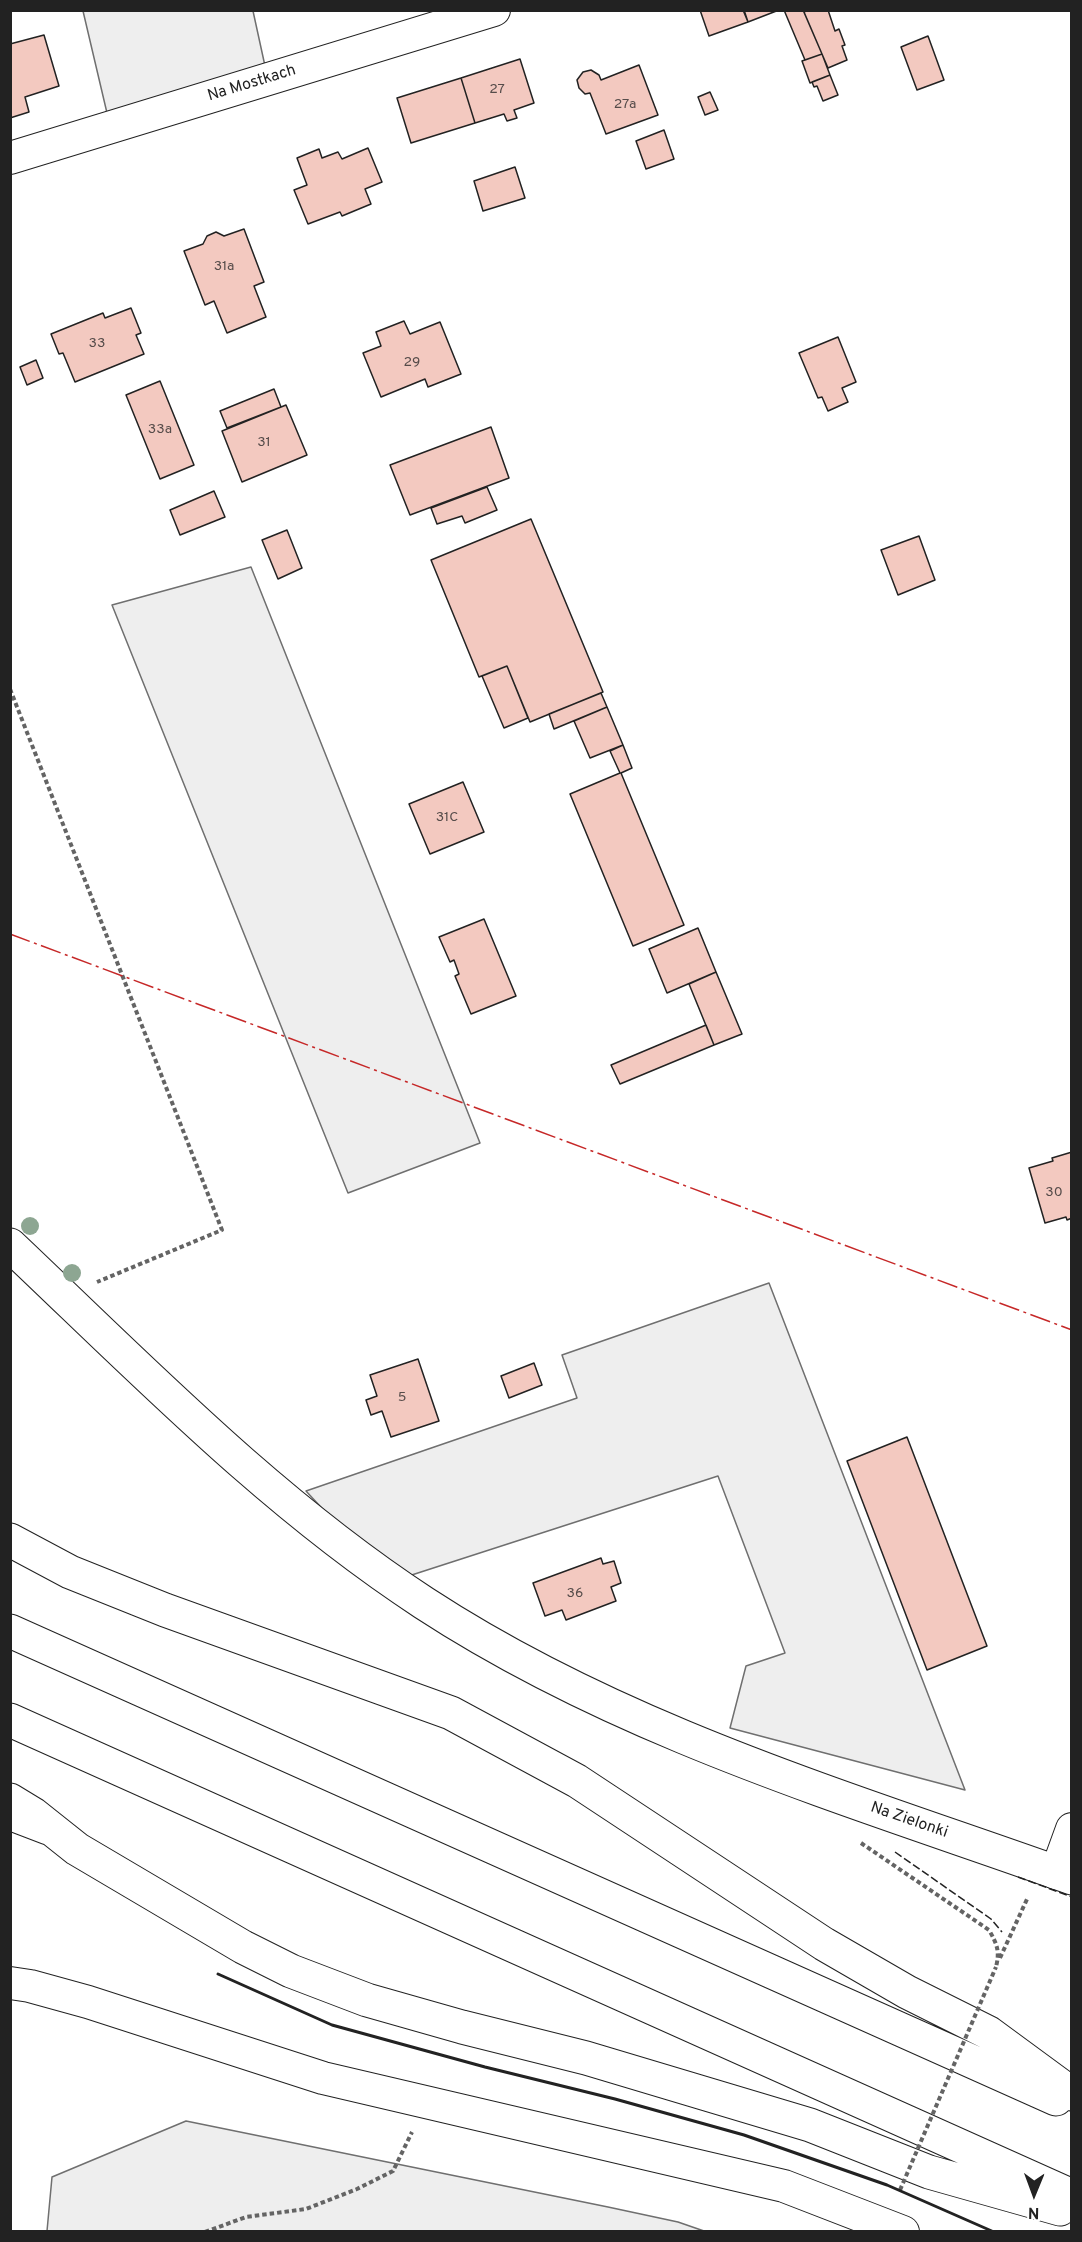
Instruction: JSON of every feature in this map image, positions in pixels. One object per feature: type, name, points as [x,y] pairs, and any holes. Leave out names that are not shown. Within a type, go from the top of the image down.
[{"type":"main road","name":"Na Zielonki","points":[[10,1245],[185,1412],[292,1506],[379,1572],[484,1640],[554,1678],[637,1718],[746,1763],[1064,1876]]},
{"type":"main road","points":[[10,1540],[70,1572],[165,1610],[451,1713],[577,1781],[824,1944],[907,1992],[989,2033],[1071,2094]]},
{"type":"main road","points":[[10,1631],[1071,2106]]},
{"type":"main road","points":[[10,1720],[1071,2196]]},
{"type":"main road","points":[[10,1800],[33,1814],[76,1849],[243,1947],[291,1971],[367,2000],[586,2058],[810,2125],[929,2172],[1071,2213]]},
{"type":"street","name":"Na Mostkach","points":[[10,158],[494,10]]},
{"type":"street","points":[[1064,1876],[1071,1829]]},
{"type":"street","points":[[10,1983],[30,1986],[88,2002],[323,2078],[784,2187],[903,2232]]},
{"type":"lane","points":[[10,1823],[76,1849]]},
{"type":"path","points":[[10,689],[222,1230],[93,1284],[70,1302]]},
{"type":"path","points":[[888,1861],[988,1930],[1000,1953],[996,1967]]},
{"type":"path","points":[[900,2190],[1022,1911]]},
{"type":"path","points":[[205,2232],[246,2217],[306,2209],[357,2189],[393,2171],[426,2103]]},
{"type":"shaded area","points":[[83,11],[253,11],[265,66],[107,113]]},
{"type":"shaded area","points":[[251,567],[480,1143],[348,1193],[112,605]]},
{"type":"shaded area","points":[[769,1283],[965,1790],[730,1728],[746,1666],[785,1653],[718,1476],[390,1582],[306,1491],[577,1398],[562,1355]]},
{"type":"shaded area","points":[[186,2121],[608,2207],[678,2222],[704,2231],[47,2231],[52,2177]]},
{"type":"building","points":[[700,10],[743,10],[748,22],[709,36]]},
{"type":"building","points":[[744,10],[779,10],[748,22]]},
{"type":"building","points":[[784,10],[803,10],[822,54],[805,60]]},
{"type":"building","points":[[828,10],[835,31],[839,29],[845,45],[842,46],[847,60],[828,68],[804,12]]},
{"type":"building","points":[[44,35],[59,86],[25,97],[29,112],[10,118],[10,44]]},
{"type":"building","points":[[928,36],[944,80],[917,90],[901,47]]},
{"type":"building","points":[[822,54],[830,75],[810,83],[802,61]]},
{"type":"building","points":[[520,59],[534,103],[514,110],[517,118],[507,121],[504,114],[475,123],[461,78]]},
{"type":"building","points":[[639,65],[658,115],[606,134],[590,93],[585,94],[579,88],[577,80],[583,72],[591,70],[599,75],[601,80]]},
{"type":"building","points":[[830,75],[838,95],[823,101],[817,86],[814,87],[812,82]]},
{"type":"building","points":[[461,78],[475,123],[411,143],[397,98]]},
{"type":"building","points":[[710,92],[718,110],[705,115],[698,97]]},
{"type":"building","points":[[664,130],[674,159],[646,169],[636,141]]},
{"type":"building","points":[[368,148],[382,182],[365,189],[371,204],[342,216],[340,212],[308,224],[294,190],[307,185],[297,158],[319,149],[322,158],[338,152],[342,159]]},
{"type":"building","points":[[515,167],[525,198],[483,211],[474,181]]},
{"type":"building","points":[[244,229],[264,282],[254,286],[266,317],[227,333],[214,301],[205,305],[184,251],[203,244],[207,236],[216,232],[224,236]]},
{"type":"building","points":[[131,308],[141,333],[136,335],[144,354],[75,382],[63,353],[59,354],[51,334],[103,313],[105,318]]},
{"type":"building","points":[[404,321],[410,334],[440,322],[461,374],[428,387],[425,379],[381,397],[363,353],[381,346],[376,332]]},
{"type":"building","points":[[838,337],[856,382],[842,388],[848,402],[828,411],[822,397],[818,398],[799,353]]},
{"type":"building","points":[[36,360],[43,378],[27,385],[20,367]]},
{"type":"building","points":[[160,381],[194,465],[160,479],[126,395]]},
{"type":"building","points":[[274,389],[281,407],[227,428],[220,411]]},
{"type":"building","points":[[286,405],[307,455],[242,482],[222,431]]},
{"type":"building","points":[[491,427],[509,478],[410,515],[390,465]]},
{"type":"building","points":[[487,487],[497,510],[465,523],[462,516],[437,524],[431,508]]},
{"type":"building","points":[[214,491],[225,517],[180,535],[170,510]]},
{"type":"building","points":[[531,519],[603,692],[530,722],[507,666],[479,677],[431,560]]},
{"type":"building","points":[[287,530],[302,568],[278,579],[262,540]]},
{"type":"building","points":[[919,536],[935,580],[898,595],[881,550]]},
{"type":"building","points":[[507,666],[528,718],[504,728],[482,676]]},
{"type":"building","points":[[601,693],[607,707],[554,729],[549,714]]},
{"type":"building","points":[[607,707],[623,745],[590,758],[574,721]]},
{"type":"building","points":[[623,745],[632,768],[621,773],[684,925],[633,946],[570,794],[620,773],[610,751]]},
{"type":"building","points":[[463,782],[484,832],[430,854],[409,804]]},
{"type":"building","points":[[484,919],[516,996],[471,1014],[455,976],[459,974],[454,960],[450,962],[439,937]]},
{"type":"building","points":[[698,928],[716,972],[667,993],[649,949]]},
{"type":"building","points":[[716,972],[742,1034],[714,1045],[689,984]]},
{"type":"building","points":[[706,1025],[714,1045],[620,1084],[611,1065]]},
{"type":"building","points":[[1072,1152],[1072,1218],[1067,1220],[1066,1217],[1045,1223],[1029,1168],[1053,1161],[1052,1158]]},
{"type":"building","points":[[418,1359],[439,1421],[391,1437],[382,1411],[371,1415],[366,1400],[377,1396],[370,1375]]},
{"type":"building","points":[[534,1363],[542,1385],[509,1398],[501,1376]]},
{"type":"building","points":[[907,1437],[987,1646],[927,1670],[847,1461]]},
{"type":"building","points":[[601,1558],[603,1564],[614,1561],[621,1583],[611,1587],[616,1601],[566,1620],[562,1610],[545,1616],[533,1583]]},
{"type":"fence","points":[[895,1852],[991,1919],[1002,1932]]},
{"type":"fence","points":[[1018,1877],[1072,1897]]},
{"type":"wall","points":[[218,1974],[332,2025],[744,2135],[887,2185],[994,2232]]},
{"type":"power","points":[[10,934],[1072,1330]]}]
